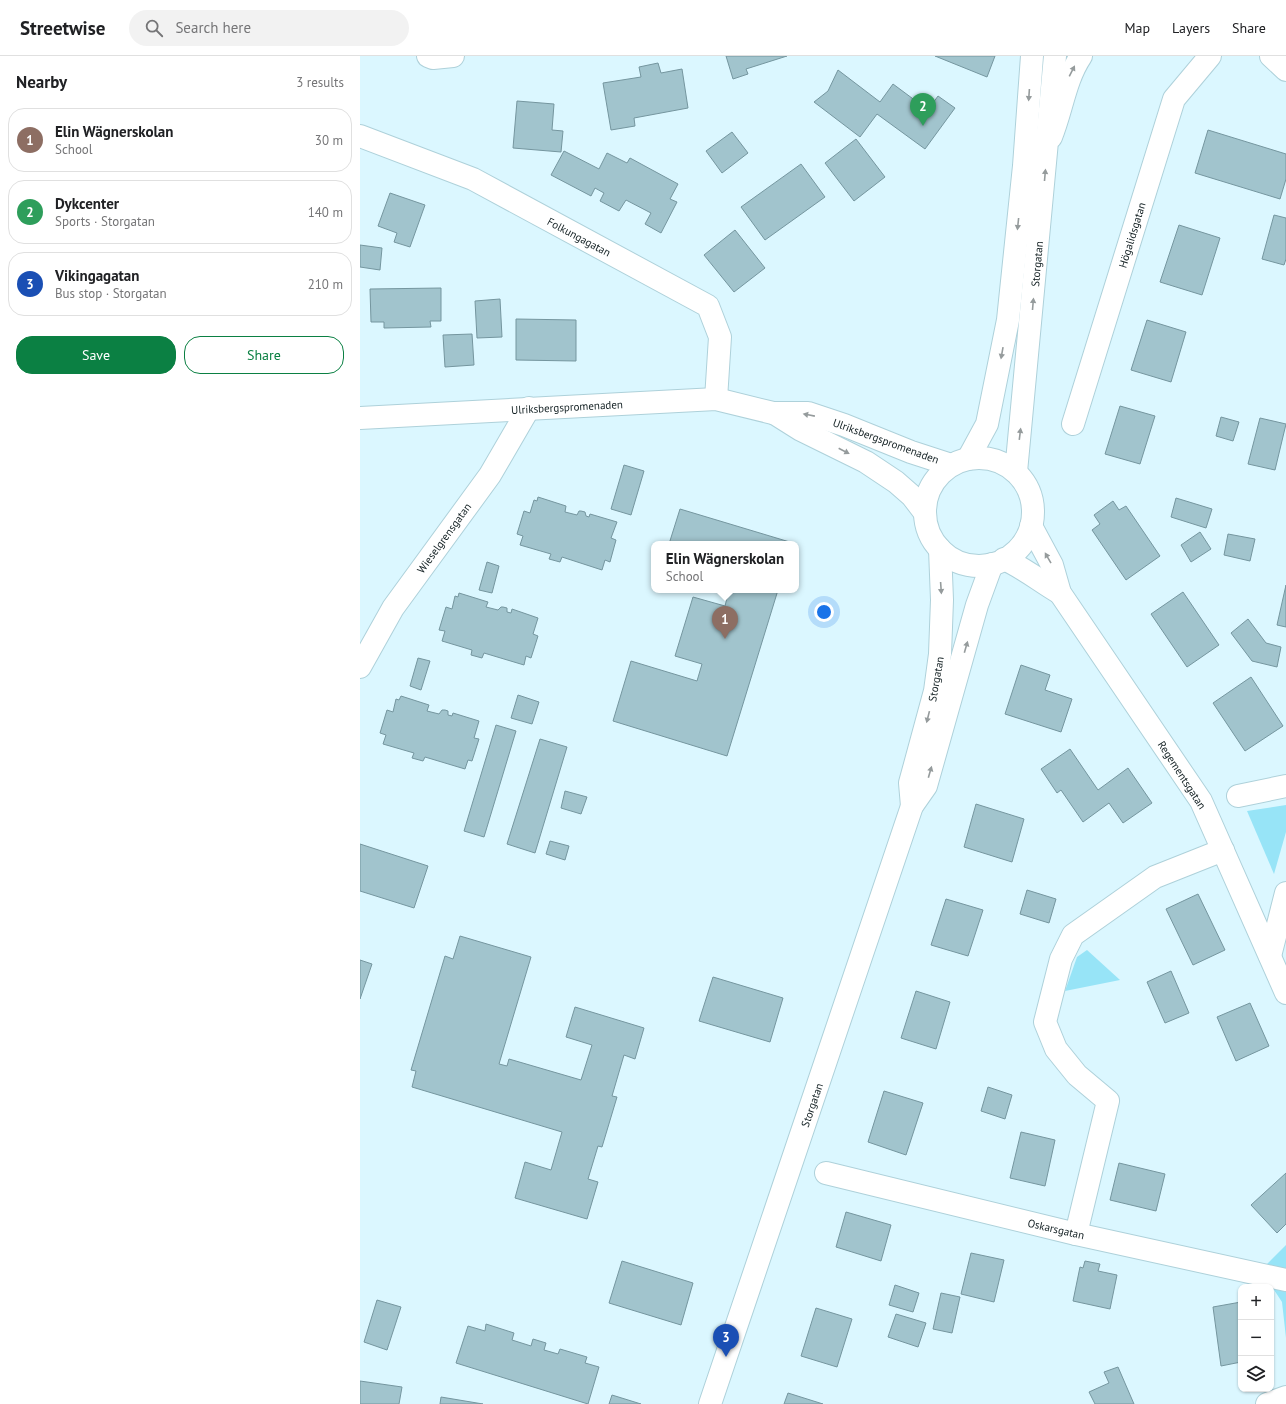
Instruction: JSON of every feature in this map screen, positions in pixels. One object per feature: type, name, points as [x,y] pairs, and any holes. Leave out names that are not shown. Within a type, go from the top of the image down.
[{"type":"street","points":[[428,56],[433,58],[453,56]]},
{"type":"street","name":"Storgatan","points":[[960,462],[987,424],[1008,320],[1024,166],[1032,56]]},
{"type":"street","name":"Storgatan","points":[[1016,472],[1055,56]]},
{"type":"street","points":[[1047,148],[1060,116],[1070,73],[1081,56]]},
{"type":"street","name":"Högalidsgatan","points":[[1073,424],[1174,99],[1210,56]]},
{"type":"street","points":[[1271,56],[1286,70]]},
{"type":"street","name":"Folkungagatan","points":[[360,136],[473,179],[708,306],[720,337],[716,399]]},
{"type":"street","name":"Ulriksbergspromenaden","points":[[360,418],[716,399],[773,413],[808,414],[844,424],[911,452],[960,462]]},
{"type":"street","name":"Wieselgrensgatan","points":[[360,667],[393,608],[490,475],[529,408]]},
{"type":"street","name":"Ulriksbergspromenaden","points":[[773,413],[802,430],[866,462],[890,478],[912,496],[925,513]]},
{"type":"street","points":[[986,458],[1002,463],[1016,472],[1025,484],[1031,497],[1033,512],[1031,526],[1024,542],[998,562],[971,565],[959,562],[940,549],[933,540],[926,525],[925,513],[926,502],[932,485],[940,474],[960,462],[986,458]]},
{"type":"street","name":"Regementsgatan","points":[[1031,526],[1052,565],[1060,593],[1201,801],[1286,993]]},
{"type":"street","name":"Storgatan","points":[[912,806],[910,783],[935,691],[940,654],[942,600],[940,549]]},
{"type":"street","name":"Storgatan","points":[[710,1404],[912,806],[926,786],[977,606],[998,562]]},
{"type":"street","name":"Regementsgatan","points":[[998,562],[1016,564],[1041,583],[1060,593]]},
{"type":"street","points":[[1238,796],[1286,786]]},
{"type":"street","points":[[1076,1234],[1108,1101],[1077,1075],[1056,1049],[1045,1022],[1061,959],[1073,935],[1155,877],[1223,850]]},
{"type":"street","points":[[1270,956],[1286,893]]},
{"type":"street","name":"Oskarsgatan","points":[[826,1173],[1076,1234],[1286,1280]]},
{"type":"street","points":[[1267,1404],[1286,1397]]},
{"type":"shaded area","points":[[1286,805],[1286,832],[1274,874],[1247,811]]},
{"type":"shaded area","points":[[1087,950],[1120,980],[1065,991],[1077,957]]},
{"type":"shaded area","points":[[1286,1245],[1286,1338],[1282,1302],[1274,1290],[1274,1284],[1270,1284],[1261,1270]]},
{"type":"building","points":[[726,56],[787,56],[746,69],[748,74],[733,79]]},
{"type":"building","points":[[935,56],[995,56],[987,77]]},
{"type":"building","points":[[658,63],[661,73],[682,69],[688,108],[634,118],[635,126],[611,130],[603,83],[641,77],[639,67]]},
{"type":"building","points":[[838,70],[880,102],[893,84],[928,110],[938,96],[955,108],[925,149],[877,114],[860,137],[814,102],[828,91]]},
{"type":"building","points":[[517,101],[554,104],[552,130],[563,131],[561,152],[513,148]]},
{"type":"building","points":[[1208,130],[1286,154],[1286,179],[1280,199],[1195,173]]},
{"type":"building","points":[[732,132],[748,153],[722,173],[706,151]]},
{"type":"building","points":[[856,139],[885,177],[854,201],[825,163]]},
{"type":"building","points":[[564,151],[599,169],[607,153],[627,163],[630,158],[678,184],[670,199],[677,202],[661,233],[645,224],[651,213],[626,200],[619,211],[600,201],[604,193],[595,188],[591,196],[551,175]]},
{"type":"building","points":[[801,164],[825,197],[765,240],[741,207]]},
{"type":"building","points":[[390,193],[425,205],[410,247],[394,242],[397,233],[378,226]]},
{"type":"building","points":[[1274,215],[1286,218],[1286,259],[1284,265],[1262,259]]},
{"type":"building","points":[[1179,225],[1220,238],[1202,295],[1160,282]]},
{"type":"building","points":[[735,230],[765,268],[734,292],[704,255]]},
{"type":"building","points":[[360,245],[382,248],[380,270],[360,267]]},
{"type":"building","points":[[441,288],[441,321],[430,321],[431,327],[384,328],[384,322],[371,322],[370,289]]},
{"type":"building","points":[[500,299],[502,337],[477,338],[475,301]]},
{"type":"building","points":[[516,319],[576,320],[576,361],[516,360]]},
{"type":"building","points":[[1147,320],[1186,332],[1171,382],[1131,370]]},
{"type":"building","points":[[472,334],[474,365],[445,367],[443,335]]},
{"type":"building","points":[[1120,406],[1155,416],[1140,464],[1105,454]]},
{"type":"building","points":[[1221,417],[1239,422],[1233,441],[1216,436]]},
{"type":"building","points":[[1260,418],[1286,424],[1275,470],[1248,464]]},
{"type":"building","points":[[624,465],[644,471],[631,515],[611,509]]},
{"type":"building","points":[[538,497],[566,506],[565,512],[577,515],[579,511],[581,511],[585,512],[586,516],[589,517],[590,514],[617,522],[611,538],[616,540],[610,562],[605,560],[602,570],[562,557],[560,562],[549,559],[551,554],[520,545],[523,536],[517,534],[524,511],[530,513],[534,500],[537,501]]},
{"type":"building","points":[[1176,498],[1212,509],[1206,528],[1171,517]]},
{"type":"building","points":[[1113,501],[1119,510],[1126,506],[1160,556],[1126,580],[1092,530],[1100,524],[1094,515]]},
{"type":"building","points":[[680,509],[786,541],[670,541]]},
{"type":"building","points":[[1200,532],[1211,549],[1191,562],[1181,545]]},
{"type":"building","points":[[1228,534],[1255,539],[1250,561],[1224,555]]},
{"type":"building","points":[[487,562],[499,566],[492,593],[479,590]]},
{"type":"building","points":[[1286,585],[1286,627],[1277,625]]},
{"type":"building","points":[[1183,592],[1219,645],[1187,667],[1151,614]]},
{"type":"building","points":[[459,593],[488,602],[486,607],[498,610],[503,607],[507,608],[507,612],[511,613],[512,609],[538,618],[533,634],[538,636],[531,658],[526,656],[524,665],[484,653],[482,658],[471,655],[472,650],[442,641],[445,631],[439,630],[446,607],[452,609],[455,596],[458,597]]},
{"type":"building","points":[[728,593],[777,593],[727,756],[613,721],[631,661],[697,681],[702,664],[675,656],[693,597],[725,606]]},
{"type":"building","points":[[1248,619],[1266,643],[1281,647],[1277,667],[1252,661],[1231,633]]},
{"type":"building","points":[[418,658],[430,661],[421,690],[410,686]]},
{"type":"building","points":[[1021,665],[1050,675],[1045,690],[1072,699],[1061,732],[1005,714]]},
{"type":"building","points":[[1251,677],[1283,726],[1245,751],[1213,703]]},
{"type":"building","points":[[518,695],[539,702],[532,724],[511,718]]},
{"type":"building","points":[[401,696],[429,705],[427,711],[439,714],[442,710],[445,710],[448,711],[448,715],[452,716],[453,713],[479,721],[474,738],[479,739],[472,761],[468,760],[465,769],[425,757],[423,761],[412,758],[414,753],[383,744],[386,735],[380,733],[387,710],[393,712],[396,699],[399,700]]},
{"type":"building","points":[[496,725],[516,731],[484,837],[464,831]]},
{"type":"building","points":[[540,739],[567,747],[535,853],[507,844]]},
{"type":"building","points":[[1070,749],[1098,790],[1128,768],[1152,803],[1123,823],[1109,803],[1083,822],[1061,790],[1057,793],[1041,769]]},
{"type":"building","points":[[565,791],[587,797],[581,814],[561,808]]},
{"type":"building","points":[[976,804],[1024,819],[1012,862],[964,847]]},
{"type":"building","points":[[550,841],[569,846],[565,860],[546,854]]},
{"type":"building","points":[[360,844],[428,866],[414,908],[360,891]]},
{"type":"building","points":[[1027,890],[1056,899],[1049,923],[1020,914]]},
{"type":"building","points":[[1198,894],[1225,950],[1193,965],[1166,909]]},
{"type":"building","points":[[946,899],[983,910],[968,956],[931,945]]},
{"type":"building","points":[[460,936],[531,957],[499,1064],[507,1066],[509,1059],[581,1080],[592,1045],[566,1037],[575,1007],[644,1028],[635,1059],[624,1055],[612,1096],[617,1097],[602,1147],[598,1146],[588,1179],[598,1182],[587,1219],[515,1198],[525,1162],[551,1170],[562,1132],[412,1087],[416,1071],[411,1070],[445,956],[453,959]]},
{"type":"building","points":[[360,960],[372,964],[360,999]]},
{"type":"building","points":[[1171,971],[1189,1013],[1165,1023],[1147,982]]},
{"type":"building","points":[[713,977],[783,998],[770,1042],[699,1021]]},
{"type":"building","points":[[916,991],[950,1002],[936,1049],[901,1038]]},
{"type":"building","points":[[1250,1003],[1269,1046],[1236,1061],[1217,1017]]},
{"type":"building","points":[[988,1087],[1012,1095],[1005,1119],[981,1111]]},
{"type":"building","points":[[884,1091],[923,1103],[906,1155],[868,1142]]},
{"type":"building","points":[[1021,1132],[1055,1140],[1045,1186],[1010,1178]]},
{"type":"building","points":[[1119,1163],[1165,1174],[1156,1211],[1110,1200]]},
{"type":"building","points":[[1286,1173],[1286,1224],[1277,1233],[1251,1205]]},
{"type":"building","points":[[846,1212],[891,1225],[881,1261],[836,1247]]},
{"type":"building","points":[[971,1253],[1004,1260],[994,1302],[961,1294]]},
{"type":"building","points":[[622,1261],[693,1283],[681,1325],[609,1303]]},
{"type":"building","points":[[1085,1261],[1100,1264],[1098,1271],[1117,1275],[1110,1309],[1073,1301],[1080,1267],[1083,1268]]},
{"type":"building","points":[[895,1285],[919,1293],[913,1312],[889,1305]]},
{"type":"building","points":[[941,1293],[960,1297],[952,1333],[933,1329]]},
{"type":"building","points":[[377,1300],[401,1307],[387,1350],[364,1342]]},
{"type":"building","points":[[1238,1303],[1238,1363],[1221,1366],[1213,1307]]},
{"type":"building","points":[[816,1308],[852,1319],[837,1367],[801,1356]]},
{"type":"building","points":[[896,1314],[926,1323],[918,1347],[888,1337]]},
{"type":"building","points":[[486,1324],[514,1333],[512,1340],[531,1346],[533,1339],[546,1343],[544,1350],[558,1354],[560,1349],[587,1357],[585,1363],[599,1367],[588,1404],[456,1363],[468,1326],[485,1331]]},
{"type":"building","points":[[1118,1367],[1134,1404],[1095,1404],[1089,1392],[1109,1383],[1104,1372]]},
{"type":"building","points":[[360,1381],[402,1387],[399,1404],[360,1404]]},
{"type":"building","points":[[788,1393],[823,1404],[784,1404]]},
{"type":"building","points":[[612,1395],[641,1404],[609,1404]]},
{"type":"building","points":[[441,1397],[483,1404],[440,1404]]},
{"type":"place","name":"Dykcenter","points":[[923,126]]},
{"type":"place","name":"Elin Wägnerskolan","points":[[725,639]]},
{"type":"place","name":"Vikingagatan","points":[[726,1357]]}]
